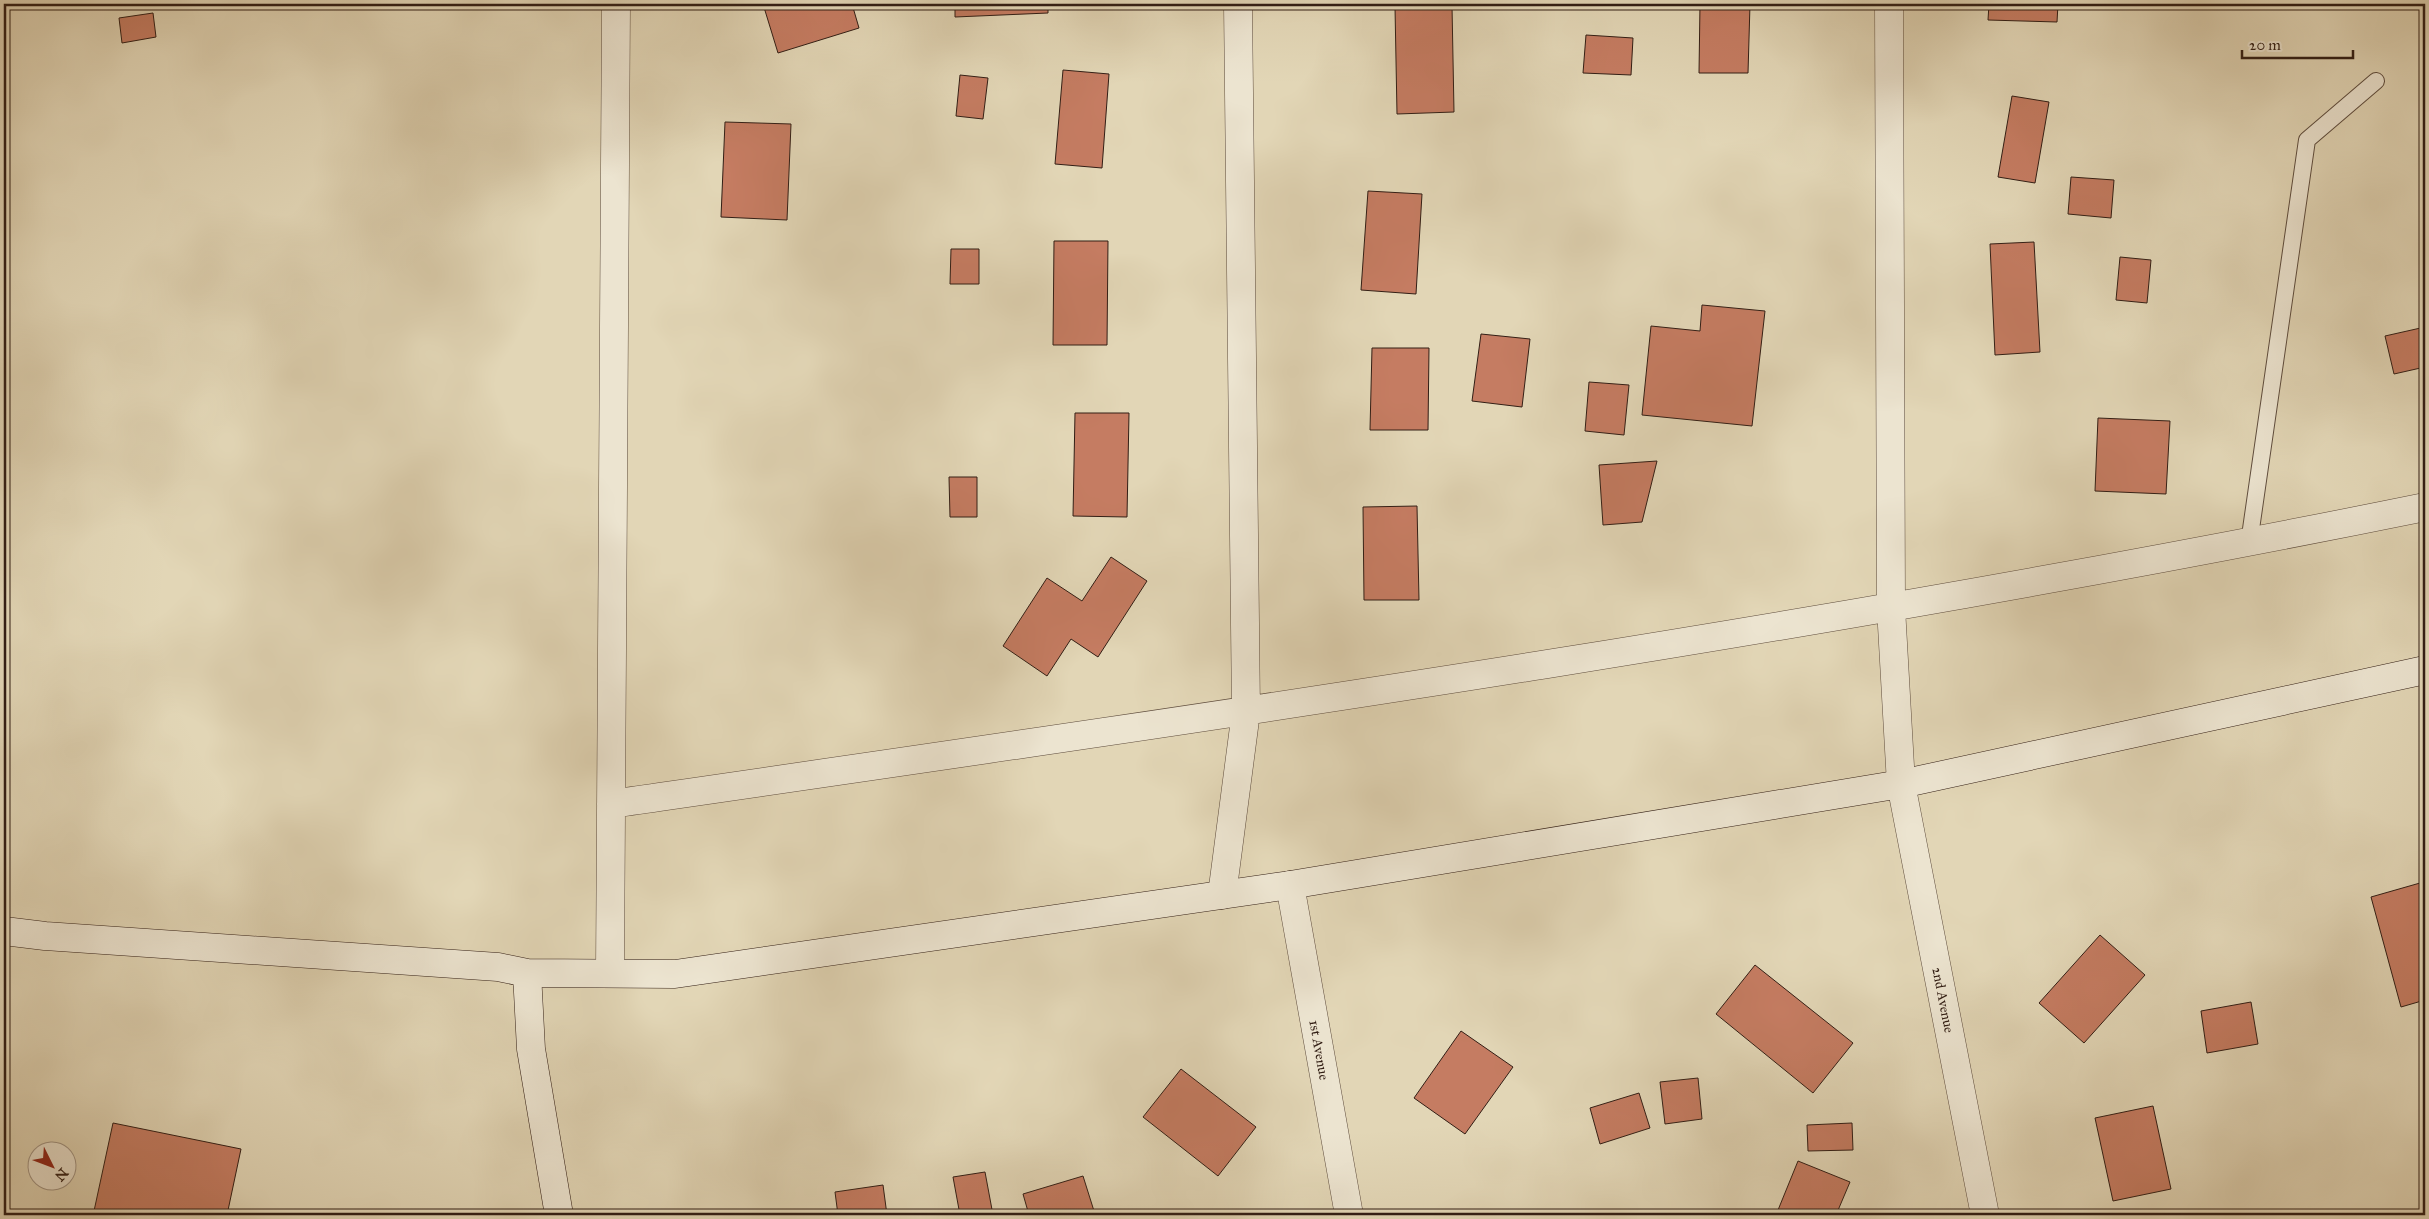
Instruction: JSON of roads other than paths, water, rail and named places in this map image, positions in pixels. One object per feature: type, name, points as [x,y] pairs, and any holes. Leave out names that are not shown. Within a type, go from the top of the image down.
[{"type":"street","points":[[610,973],[616,4]]},
{"type":"street","points":[[1222,895],[1246,712],[1238,4]]},
{"type":"street","name":"2nd Avenue","points":[[1889,4],[1891,608],[1901,784],[1984,1215]]},
{"type":"street","points":[[611,804],[1246,712],[1891,608],[2249,542],[2425,507]]},
{"type":"street","points":[[4,931],[55,937],[498,967],[527,973],[675,974],[1290,885],[1901,784],[2425,670]]},
{"type":"street","name":"1st Avenue","points":[[1290,885],[1349,1215]]},
{"type":"street","points":[[527,973],[531,1049],[559,1215]]},
{"type":"lane","points":[[2249,542],[2308,140],[2376,81]]}]
